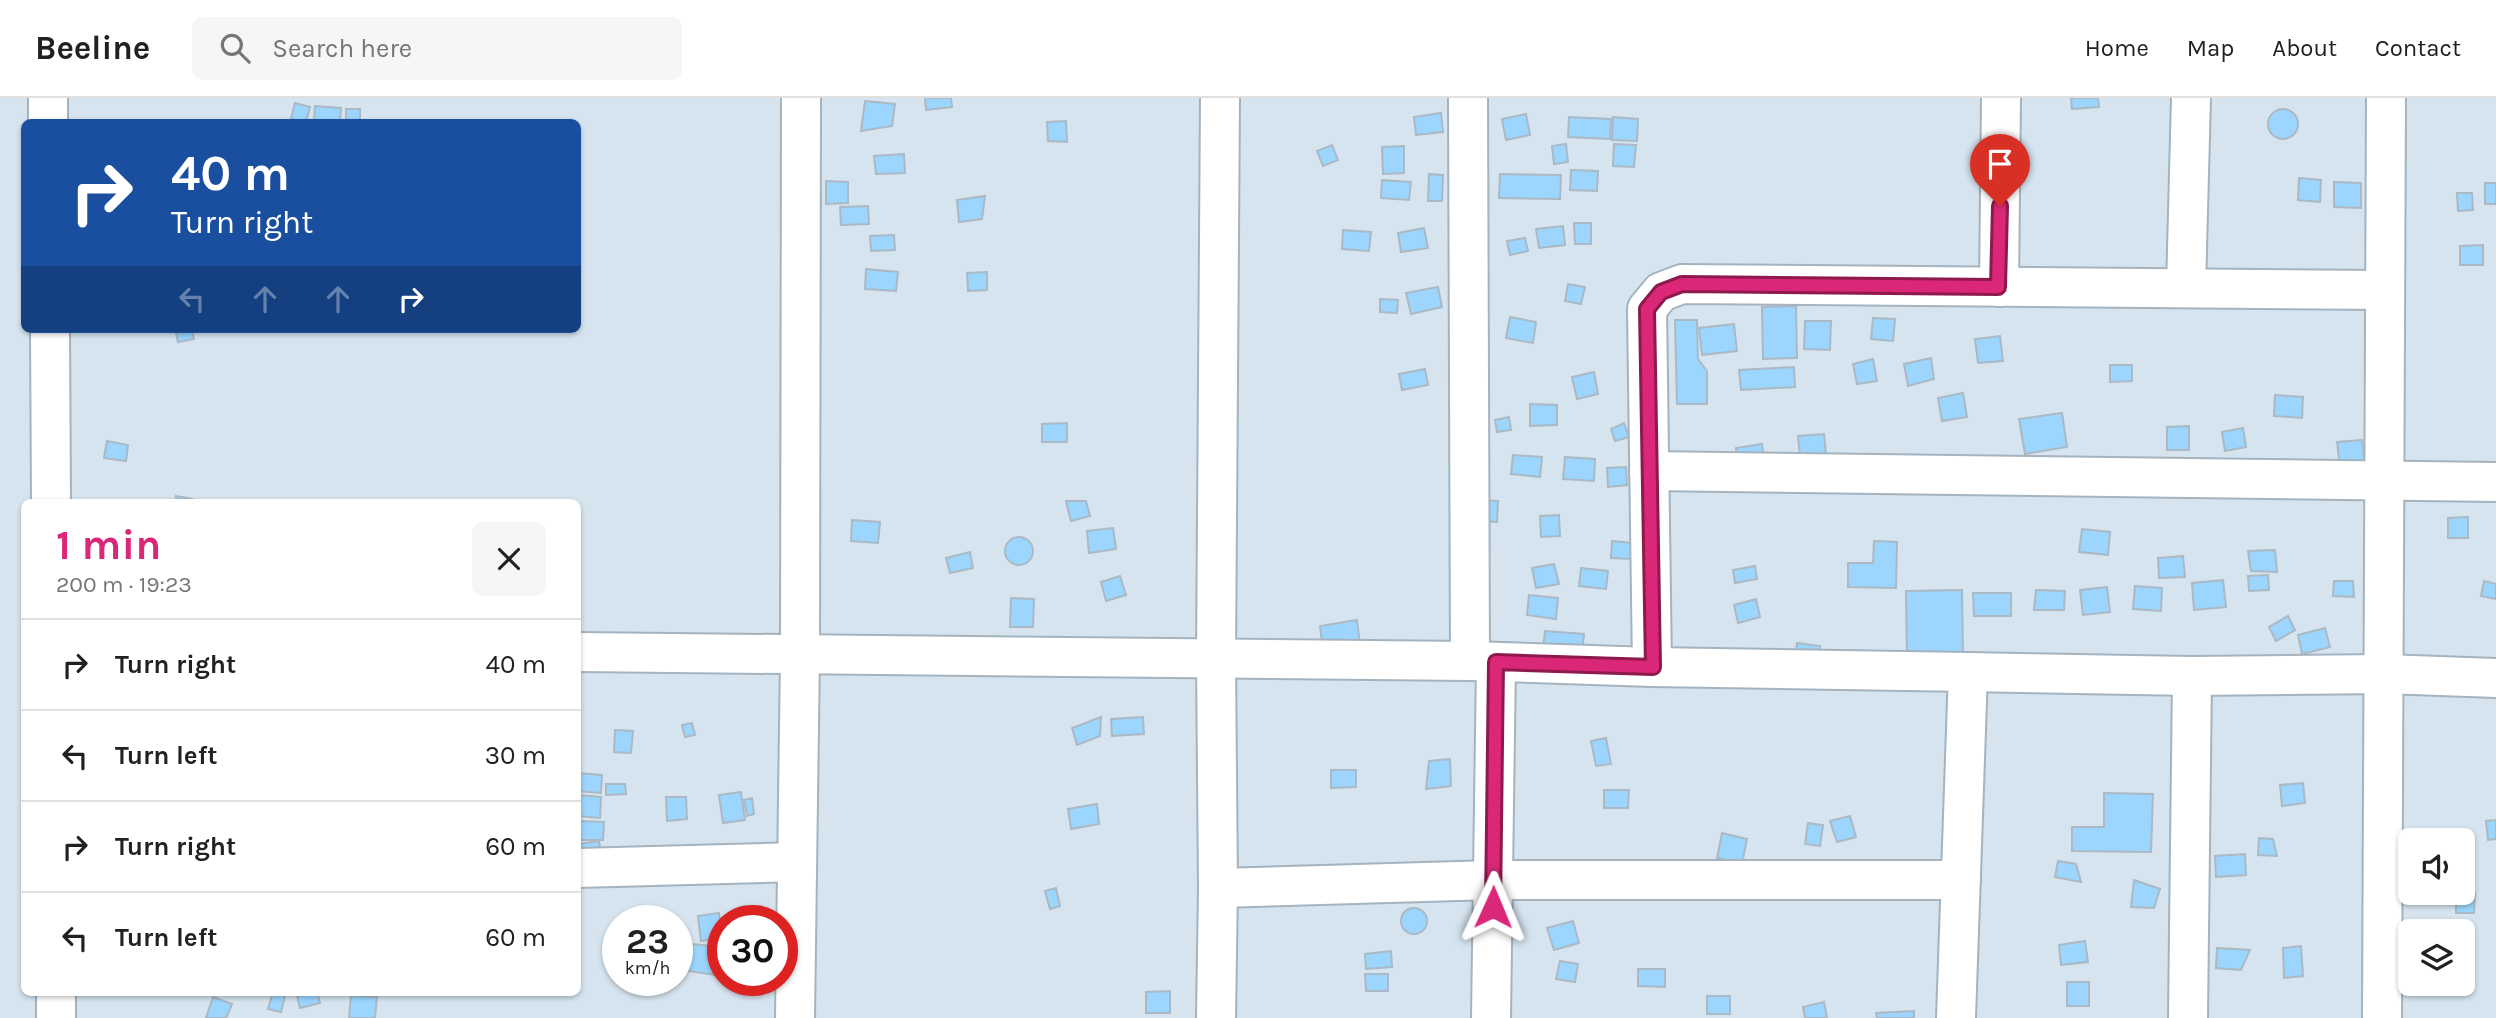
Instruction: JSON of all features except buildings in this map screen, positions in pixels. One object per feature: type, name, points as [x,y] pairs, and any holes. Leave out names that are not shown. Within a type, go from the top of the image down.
[{"type":"street","points":[[48,98],[48,119]]},
{"type":"street","points":[[795,1018],[800,654],[802,98]]},
{"type":"street","points":[[1216,1018],[1220,98]]},
{"type":"street","points":[[1468,98],[1483,662],[1493,880],[1491,1018]]},
{"type":"street","points":[[1998,287],[2001,98]]},
{"type":"street","points":[[2186,288],[2191,98]]},
{"type":"street","points":[[2382,1018],[2386,98]]},
{"type":"street","points":[[1653,667],[1647,309],[1661,292],[1682,284],[2385,290]]},
{"type":"street","points":[[50,333],[51,499]]},
{"type":"street","points":[[1649,471],[2496,482]]},
{"type":"street","points":[[581,652],[1483,662],[2192,676],[2384,674],[2496,678]]},
{"type":"street","points":[[1956,1018],[1968,672]]},
{"type":"street","points":[[2188,1018],[2192,676]]},
{"type":"street","points":[[581,868],[797,862]]},
{"type":"street","points":[[1218,888],[1493,880],[1961,880]]},
{"type":"street","points":[[56,996],[56,1018]]},
{"type":"route","points":[[1493,907],[1496,662],[1653,667],[1647,309],[1661,292],[1682,284],[1998,287],[2000,206]]}]
